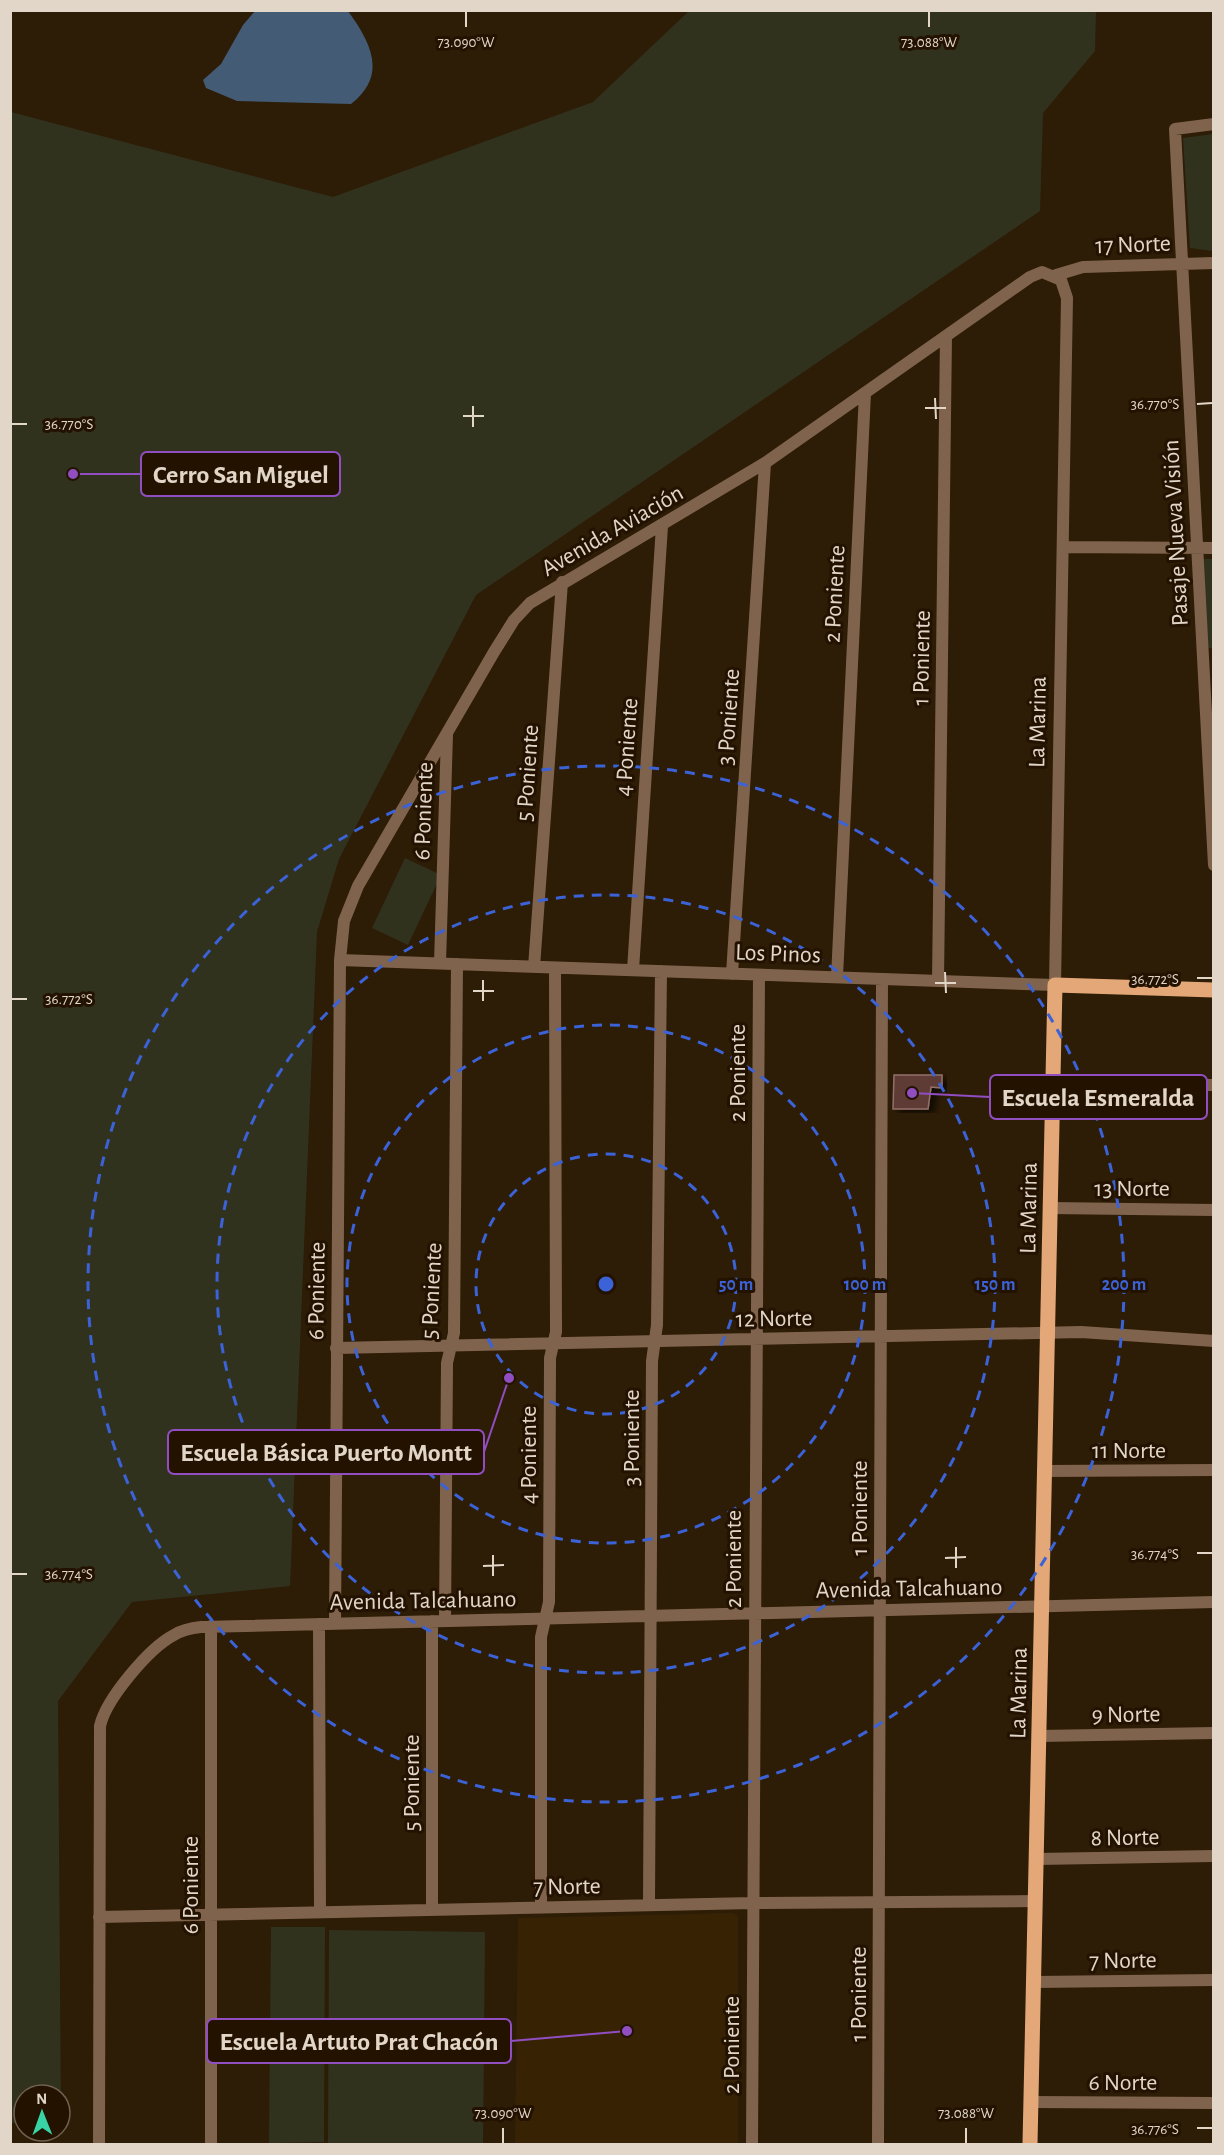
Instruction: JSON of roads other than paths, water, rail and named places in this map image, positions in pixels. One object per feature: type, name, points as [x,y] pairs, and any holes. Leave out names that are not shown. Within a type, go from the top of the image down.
[{"type":"main road","name":"Los Pinos","points":[[1055,985],[1214,990]]},
{"type":"main road","name":"La Marina","points":[[1030,2145],[1055,985]]},
{"type":"street","name":"Pasaje Nueva Visión","points":[[1214,124],[1175,129],[1214,865]]},
{"type":"street","name":"17 Norte","points":[[1056,275],[1083,267],[1214,263]]},
{"type":"street","name":"Avenida Aviación","points":[[340,960],[344,921],[350,903],[514,620],[530,603],[765,463],[1035,274],[1056,275]]},
{"type":"street","name":"La Marina","points":[[1055,985],[1067,298],[1065,285],[1056,275]]},
{"type":"street","name":"1 Poniente","points":[[938,981],[946,336]]},
{"type":"street","name":"2 Poniente","points":[[837,977],[865,393]]},
{"type":"street","name":"3 Poniente","points":[[732,974],[765,463]]},
{"type":"street","name":"4 Poniente","points":[[633,970],[662,526]]},
{"type":"street","points":[[1063,547],[1214,548]]},
{"type":"street","name":"5 Poniente","points":[[534,967],[562,582]]},
{"type":"street","name":"6 Poniente","points":[[440,963],[447,733]]},
{"type":"street","name":"Los Pinos","points":[[340,960],[1055,985]]},
{"type":"street","name":"6 Poniente","points":[[335,1623],[340,960]]},
{"type":"street","name":"5 Poniente","points":[[445,1621],[447,1363],[454,1333],[457,964]]},
{"type":"street","name":"4 Poniente","points":[[541,1907],[542,1637],[549,1602],[550,1358],[556,1332],[555,968]]},
{"type":"street","name":"3 Poniente","points":[[649,1905],[652,1360],[655,1341],[661,971]]},
{"type":"street","name":"2 Poniente","points":[[752,2145],[759,975]]},
{"type":"street","name":"1 Poniente","points":[[878,2145],[882,979]]},
{"type":"street","points":[[1053,1084],[1214,1085]]},
{"type":"street","name":"13 Norte","points":[[1050,1208],[1214,1210]]},
{"type":"street","name":"12 Norte","points":[[336,1348],[1048,1333],[1110,1333],[1214,1341]]},
{"type":"street","name":"11 Norte","points":[[1045,1471],[1214,1470]]},
{"type":"street","name":"Avenida Talcahuano","points":[[99,2145],[99,1736],[102,1716],[115,1694],[164,1641],[190,1628],[1214,1602]]},
{"type":"street","name":"5 Poniente","points":[[432,1621],[432,1909]]},
{"type":"street","points":[[320,1624],[320,1912]]},
{"type":"street","name":"6 Poniente","points":[[211,1626],[211,2145]]},
{"type":"street","name":"9 Norte","points":[[1039,1736],[1214,1733]]},
{"type":"street","name":"8 Norte","points":[[1036,1859],[1214,1856]]},
{"type":"street","name":"7 Norte","points":[[99,1917],[753,1903],[1036,1901]]},
{"type":"street","name":"7 Norte","points":[[1034,1982],[1214,1980]]},
{"type":"street","name":"6 Norte","points":[[1031,2102],[1214,2103]]},
{"type":"water","points":[[255,11],[348,11],[369,47],[372,59],[369,82],[362,93],[351,104],[237,101],[206,88],[203,80],[221,64],[243,25]]},
{"type":"place","name":"Cerro San Miguel","points":[[73,474]]},
{"type":"place","name":"Escuela Esmeralda","points":[[912,1093]]},
{"type":"place","name":"Escuela Básica Puerto Montt","points":[[509,1378]]},
{"type":"place","name":"Escuela Artuto Prat Chacón","points":[[627,2031]]}]
